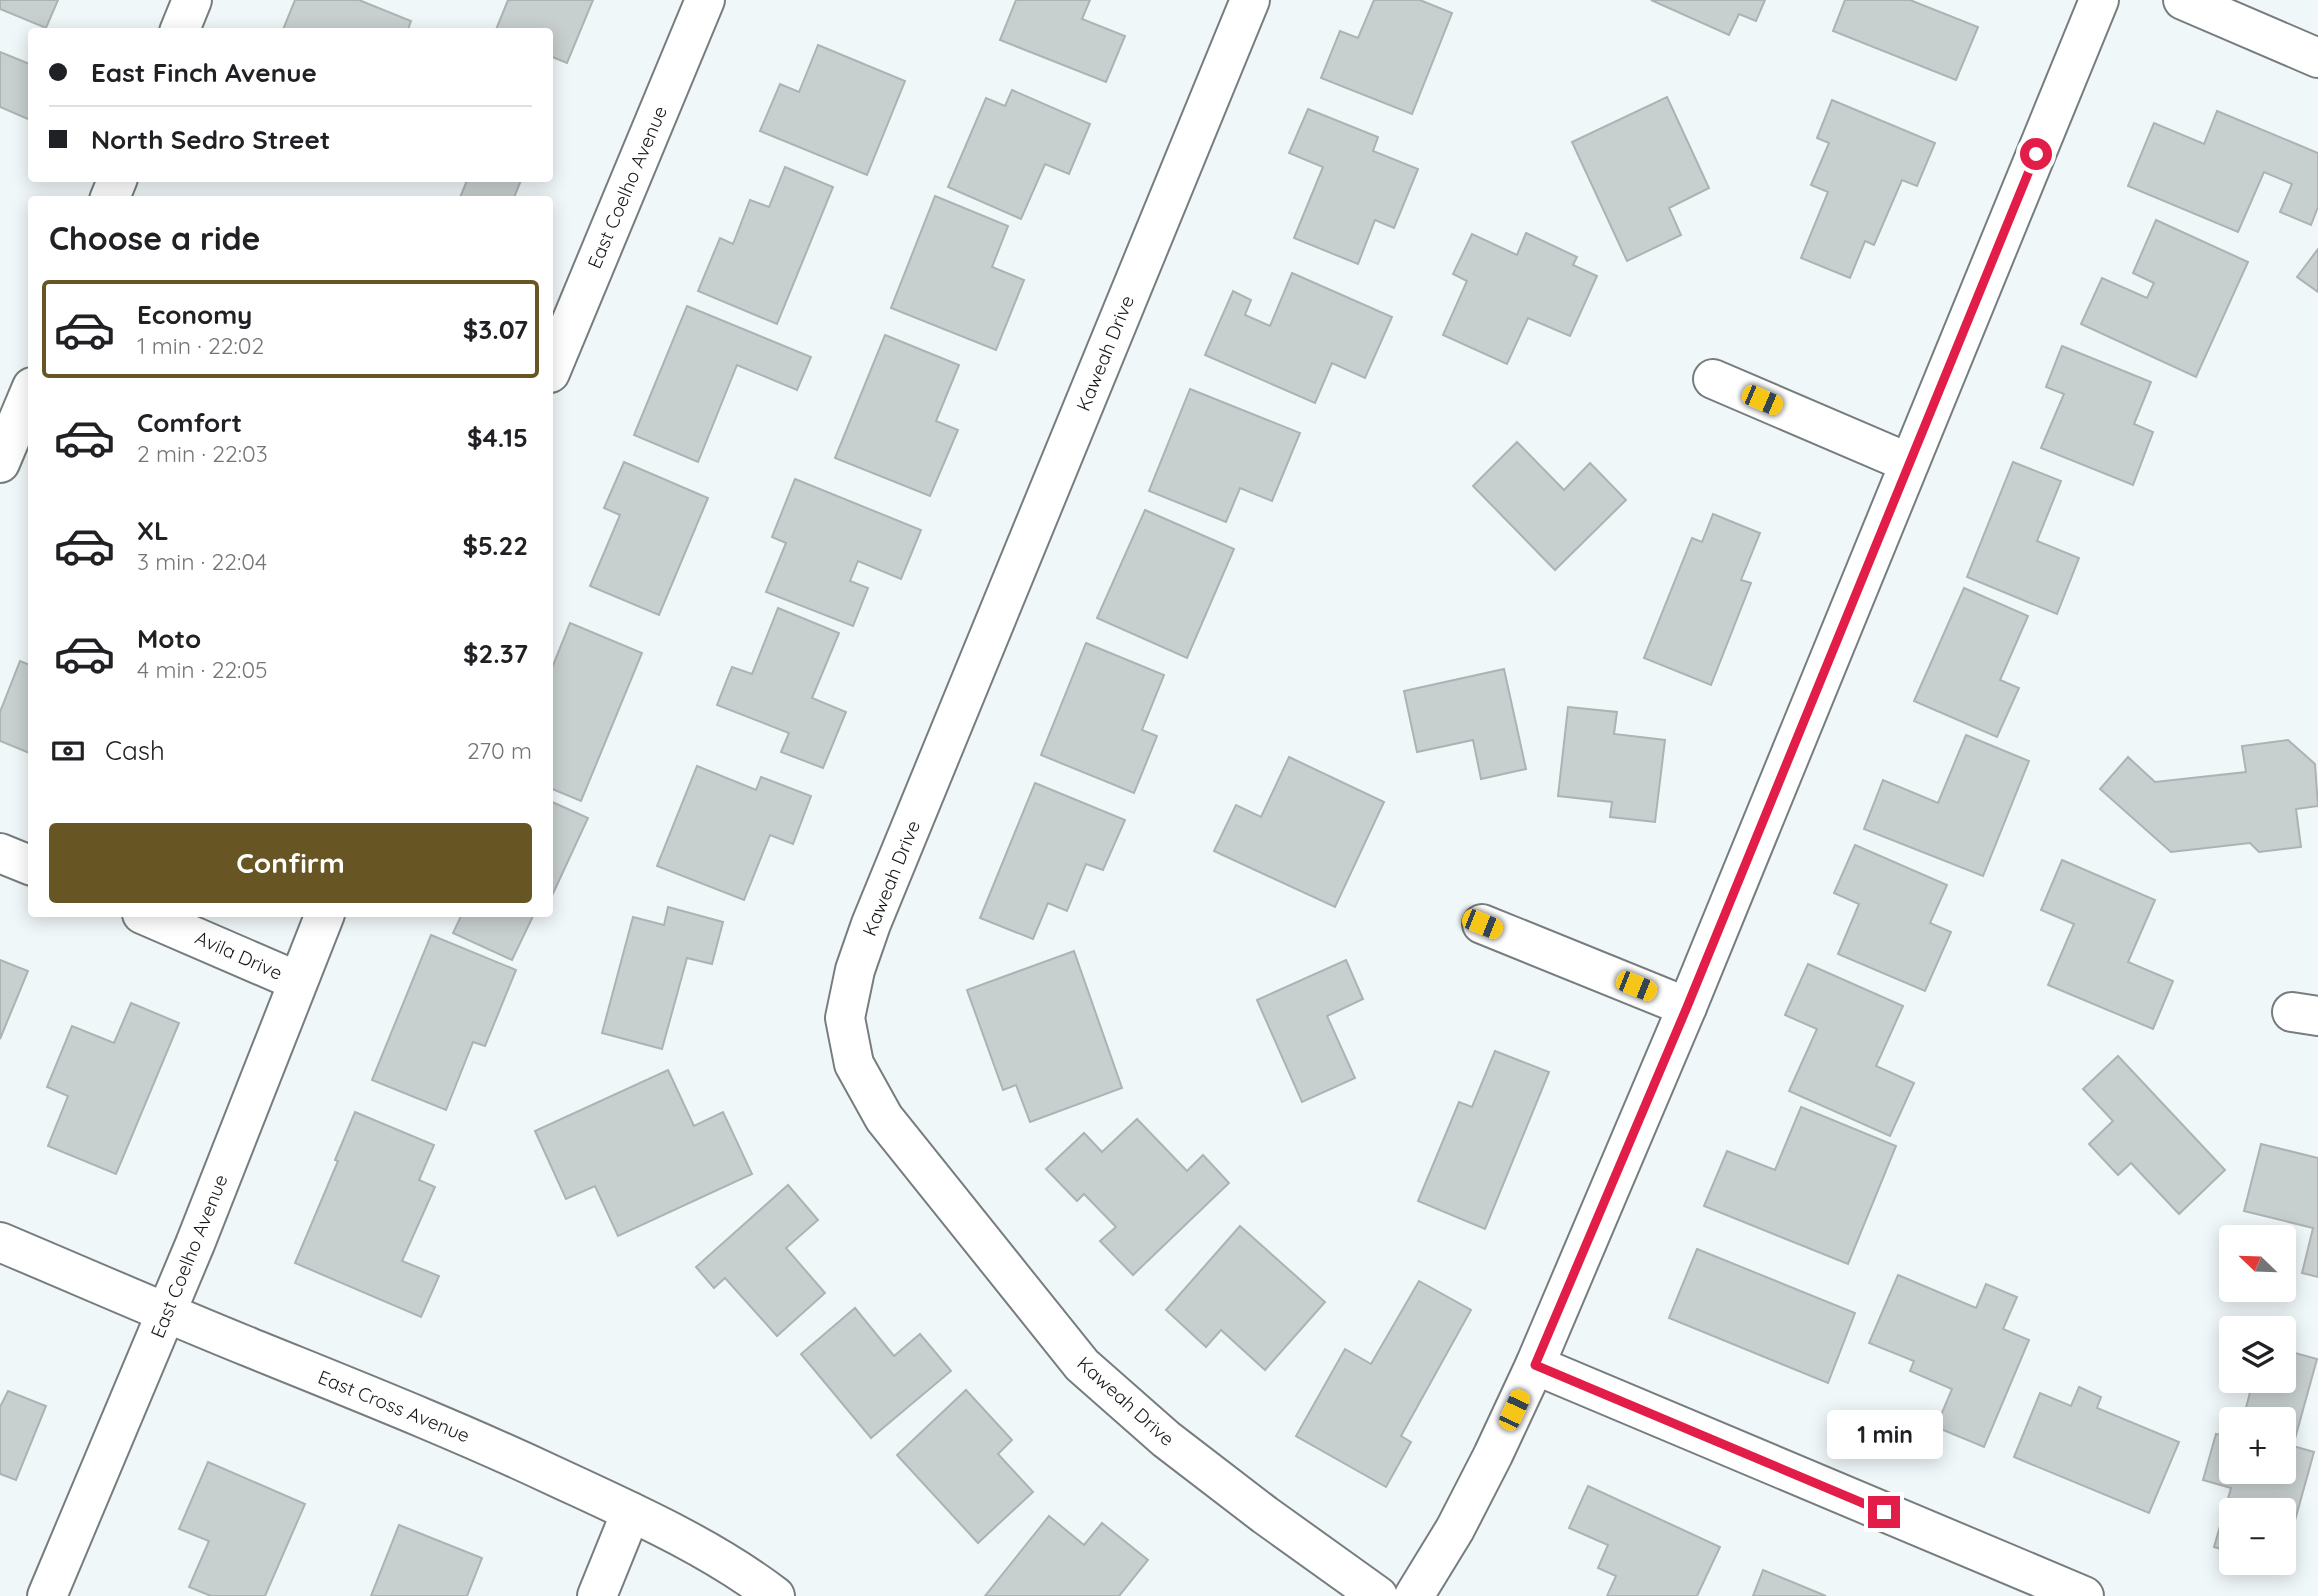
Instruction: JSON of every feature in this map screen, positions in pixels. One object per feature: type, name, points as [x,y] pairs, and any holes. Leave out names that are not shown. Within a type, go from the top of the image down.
[{"type":"street","points":[[181,28],[192,0]]},
{"type":"street","name":"East Coelho Avenue","points":[[553,366],[705,0]]},
{"type":"street","name":"Kaweah Drive","points":[[1250,0],[872,925],[855,970],[845,1018],[854,1064],[884,1118],[1082,1365],[1166,1439],[1265,1515],[1378,1596]]},
{"type":"street","points":[[1415,1596],[1462,1517],[1535,1365],[1687,1007],[2099,0]]},
{"type":"street","points":[[2183,0],[2318,58]]},
{"type":"street","points":[[1713,379],[1909,463]]},
{"type":"street","points":[[0,463],[28,396]]},
{"type":"street","points":[[0,853],[28,864]]},
{"type":"street","name":"Avila Drive","points":[[149,917],[297,981]]},
{"type":"street","name":"East Coelho Avenue","points":[[47,1596],[166,1314],[324,917]]},
{"type":"street","points":[[1482,924],[1687,1007]]},
{"type":"street","name":"East Cross Avenue","points":[[0,1242],[166,1314],[484,1443],[631,1512],[699,1548],[775,1596]]},
{"type":"street","points":[[1535,1365],[2084,1596]]},
{"type":"street","points":[[597,1596],[631,1512]]},
{"type":"building","points":[[0,0],[58,0],[46,28],[0,9]]},
{"type":"building","points":[[295,0],[359,0],[411,21],[408,28],[284,28]]},
{"type":"building","points":[[508,0],[593,0],[567,63],[553,57],[553,28],[497,28]]},
{"type":"building","points":[[1016,0],[1090,0],[1082,19],[1125,36],[1106,82],[1000,40]]},
{"type":"building","points":[[1374,0],[1420,0],[1452,13],[1412,114],[1321,78],[1340,31],[1358,38]]},
{"type":"building","points":[[1651,0],[1765,0],[1756,21],[1739,14],[1729,35]]},
{"type":"building","points":[[1845,0],[1910,0],[1978,27],[1956,80],[1833,31]]},
{"type":"building","points":[[818,45],[905,81],[867,175],[760,131],[780,84],[799,92]]},
{"type":"building","points":[[0,52],[28,63],[28,119],[0,107]]},
{"type":"building","points":[[1012,90],[1090,124],[1069,174],[1045,164],[1021,219],[948,187],[986,98],[1005,106]]},
{"type":"building","points":[[1667,97],[1709,188],[1669,208],[1681,235],[1627,261],[1572,142]]},
{"type":"building","points":[[1832,100],[1935,143],[1917,186],[1902,180],[1874,245],[1865,241],[1850,278],[1801,258],[1828,192],[1811,185],[1829,143],[1817,138]]},
{"type":"building","points":[[1308,109],[1378,137],[1373,151],[1418,169],[1394,228],[1375,220],[1358,264],[1294,238],[1323,167],[1289,153]]},
{"type":"building","points":[[2217,111],[2318,153],[2318,207],[2311,225],[2280,212],[2292,184],[2264,172],[2238,232],[2128,186],[2154,123],[2204,144]]},
{"type":"building","points":[[785,167],[833,187],[777,324],[698,291],[720,238],[733,244],[750,200],[769,207]]},
{"type":"building","points":[[466,182],[520,182],[515,196],[461,196]]},
{"type":"building","points":[[935,196],[1008,226],[992,267],[1024,280],[996,350],[891,308]]},
{"type":"building","points":[[2156,220],[2248,262],[2196,377],[2081,324],[2102,278],[2147,298],[2154,283],[2133,273]]},
{"type":"building","points":[[1526,233],[1577,257],[1573,265],[1597,276],[1570,336],[1528,318],[1507,364],[1443,335],[1467,281],[1453,274],[1472,234],[1517,255]]},
{"type":"building","points":[[2318,249],[2318,292],[2297,277]]},
{"type":"building","points":[[1292,273],[1392,317],[1365,378],[1332,363],[1315,403],[1205,355],[1233,291],[1251,300],[1245,315],[1270,326]]},
{"type":"building","points":[[687,306],[811,357],[797,390],[737,365],[698,462],[634,435]]},
{"type":"building","points":[[885,335],[959,365],[936,421],[958,430],[930,496],[835,458]]},
{"type":"building","points":[[2062,346],[2151,382],[2134,424],[2153,432],[2133,485],[2041,448],[2064,394],[2046,387]]},
{"type":"building","points":[[1190,389],[1300,433],[1272,501],[1240,488],[1226,522],[1149,491]]},
{"type":"building","points":[[1517,442],[1564,490],[1590,463],[1626,500],[1555,570],[1473,486]]},
{"type":"building","points":[[624,462],[708,498],[659,615],[590,586],[620,515],[604,508]]},
{"type":"building","points":[[2013,462],[2061,481],[2037,541],[2079,558],[2057,614],[1967,577]]},
{"type":"building","points":[[795,479],[921,530],[901,579],[858,561],[850,581],[868,588],[853,626],[766,592],[786,543],[772,537]]},
{"type":"building","points":[[1145,510],[1234,549],[1187,658],[1097,618]]},
{"type":"building","points":[[1713,514],[1760,533],[1741,580],[1751,583],[1711,685],[1644,658],[1692,538],[1702,542]]},
{"type":"building","points":[[1964,588],[2028,616],[2000,680],[2019,688],[1997,737],[1914,701]]},
{"type":"building","points":[[778,608],[839,633],[812,698],[846,712],[823,768],[781,752],[789,733],[717,705],[732,667],[752,674]]},
{"type":"building","points":[[570,623],[642,653],[581,801],[553,789],[553,666]]},
{"type":"building","points":[[1086,643],[1164,675],[1142,730],[1157,736],[1134,793],[1041,755]]},
{"type":"building","points":[[20,661],[28,664],[28,752],[0,741],[0,712]]},
{"type":"building","points":[[1504,669],[1526,769],[1481,779],[1473,740],[1417,752],[1404,691]]},
{"type":"building","points":[[1568,707],[1617,712],[1614,734],[1665,740],[1655,822],[1610,817],[1612,802],[1558,796]]},
{"type":"building","points":[[1966,735],[2029,761],[1983,876],[1864,829],[1883,780],[1938,803]]},
{"type":"building","points":[[2288,740],[2315,764],[2318,806],[2296,809],[2301,847],[2259,852],[2250,843],[2171,852],[2100,789],[2128,757],[2155,782],[2246,772],[2242,746]]},
{"type":"building","points":[[1289,757],[1384,802],[1335,907],[1214,851],[1236,805],[1261,817]]},
{"type":"building","points":[[697,766],[756,790],[761,777],[811,796],[793,844],[770,835],[744,900],[657,866]]},
{"type":"building","points":[[1035,783],[1125,820],[1103,870],[1086,864],[1067,911],[1048,903],[1033,939],[980,918]]},
{"type":"building","points":[[553,802],[588,818],[553,894]]},
{"type":"building","points":[[1855,845],[1947,885],[1930,923],[1951,932],[1925,991],[1838,954],[1859,904],[1834,893]]},
{"type":"building","points":[[2062,860],[2155,900],[2128,962],[2173,981],[2153,1029],[2048,985],[2074,924],[2041,910]]},
{"type":"building","points":[[668,907],[723,922],[712,964],[687,958],[662,1049],[602,1033],[633,917],[664,925]]},
{"type":"building","points":[[461,917],[533,917],[512,960],[453,933]]},
{"type":"building","points":[[431,935],[516,970],[485,1046],[473,1042],[446,1110],[372,1080]]},
{"type":"building","points":[[1074,951],[1122,1088],[1030,1122],[1016,1085],[1003,1090],[967,990]]},
{"type":"building","points":[[0,960],[28,971],[0,1039]]},
{"type":"building","points":[[1346,960],[1363,999],[1327,1016],[1355,1078],[1302,1102],[1257,1000]]},
{"type":"building","points":[[1808,964],[1903,1006],[1876,1066],[1914,1083],[1890,1136],[1789,1091],[1817,1029],[1785,1015]]},
{"type":"building","points":[[131,1003],[179,1023],[116,1174],[48,1146],[68,1096],[47,1087],[72,1026],[114,1043]]},
{"type":"building","points":[[1495,1051],[1549,1072],[1485,1229],[1418,1201],[1459,1102],[1472,1107]]},
{"type":"building","points":[[2118,1056],[2225,1170],[2179,1214],[2131,1163],[2118,1175],[2089,1144],[2113,1121],[2083,1089]]},
{"type":"building","points":[[668,1070],[694,1126],[723,1112],[752,1174],[618,1236],[595,1186],[566,1199],[535,1131]]},
{"type":"building","points":[[1801,1107],[1896,1146],[1848,1264],[1704,1206],[1727,1151],[1775,1170]]},
{"type":"building","points":[[355,1112],[434,1145],[419,1180],[435,1187],[402,1261],[439,1276],[421,1317],[295,1263],[338,1161],[335,1160]]},
{"type":"building","points":[[1137,1119],[1187,1171],[1203,1155],[1229,1183],[1133,1275],[1100,1241],[1116,1227],[1084,1194],[1077,1201],[1046,1169],[1084,1133],[1102,1152]]},
{"type":"building","points":[[2261,1144],[2318,1158],[2318,1277],[2302,1273],[2313,1228],[2244,1211]]},
{"type":"building","points":[[788,1185],[818,1220],[786,1248],[825,1293],[777,1336],[725,1278],[714,1288],[696,1267]]},
{"type":"building","points":[[1240,1226],[1325,1302],[1265,1370],[1221,1330],[1206,1347],[1166,1310]]},
{"type":"building","points":[[1697,1249],[1855,1313],[1828,1383],[1669,1318]]},
{"type":"building","points":[[1898,1275],[1976,1308],[1986,1284],[2017,1297],[2003,1329],[2029,1340],[1984,1447],[1936,1427],[1952,1389],[1910,1371],[1914,1361],[1869,1343]]},
{"type":"building","points":[[1419,1281],[1471,1310],[1401,1436],[1411,1442],[1386,1487],[1296,1436],[1345,1349],[1371,1364]]},
{"type":"building","points":[[855,1308],[894,1356],[920,1334],[951,1371],[871,1438],[801,1354]]},
{"type":"building","points":[[2296,1353],[2317,1359],[2296,1435],[2296,1407],[2246,1407],[2250,1393],[2296,1393]]},
{"type":"building","points":[[2079,1387],[2101,1397],[2097,1408],[2179,1442],[2149,1513],[2014,1457],[2040,1393],[2071,1406]]},
{"type":"building","points":[[966,1390],[1012,1440],[998,1454],[1033,1492],[978,1543],[897,1455]]},
{"type":"building","points":[[8,1391],[46,1406],[16,1480],[0,1474],[0,1407]]},
{"type":"building","points":[[2216,1434],[2219,1435],[2219,1484],[2296,1484],[2296,1447],[2314,1452],[2296,1517],[2296,1498],[2228,1498],[2231,1488],[2203,1480]]},
{"type":"building","points":[[208,1462],[305,1504],[265,1596],[211,1596],[189,1587],[209,1541],[179,1529]]},
{"type":"building","points":[[1588,1486],[1720,1547],[1697,1596],[1607,1596],[1616,1576],[1598,1568],[1608,1545],[1569,1528]]},
{"type":"building","points":[[1049,1516],[1084,1545],[1102,1523],[1148,1560],[1119,1596],[985,1596]]},
{"type":"building","points":[[399,1525],[482,1558],[467,1596],[371,1596]]},
{"type":"building","points":[[2219,1530],[2219,1548],[2214,1547]]},
{"type":"building","points":[[1763,1570],[1826,1596],[1753,1596]]},
{"type":"route","points":[[1884,1512],[1535,1365],[1687,1007],[2036,154]]}]
